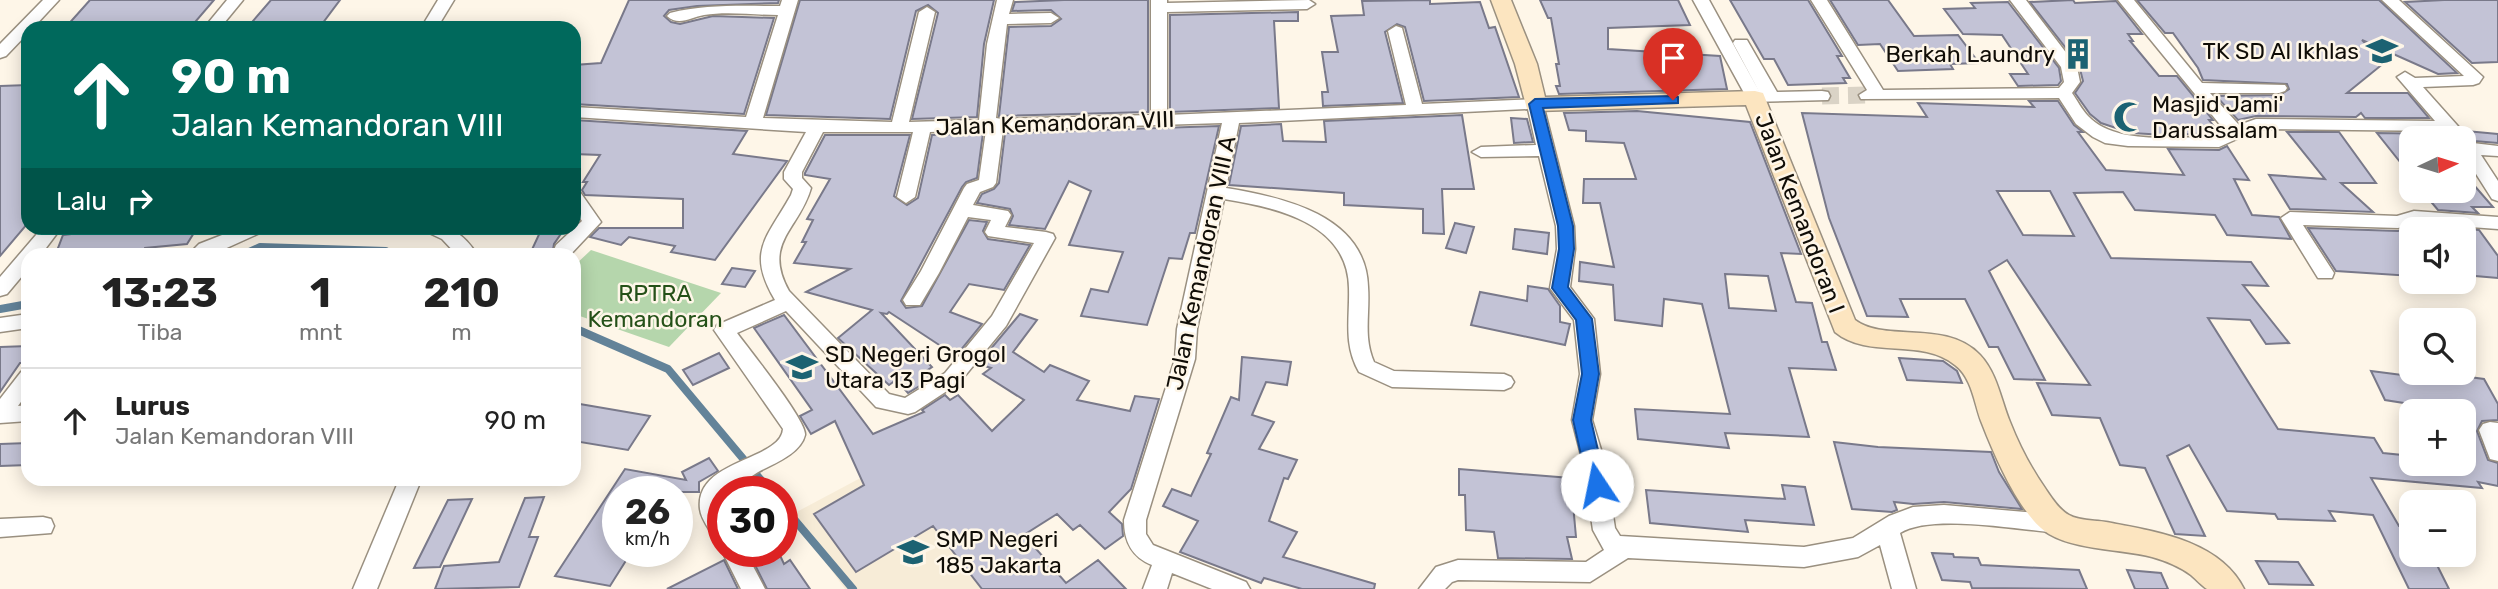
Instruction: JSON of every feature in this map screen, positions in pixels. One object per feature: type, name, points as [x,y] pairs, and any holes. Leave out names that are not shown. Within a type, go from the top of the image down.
[{"type":"street","points":[[31,21],[51,0]]},
{"type":"street","points":[[218,21],[235,0]]},
{"type":"street","points":[[433,21],[446,0]]},
{"type":"street","points":[[913,300],[973,188],[987,183],[995,44],[1005,0]]},
{"type":"street","points":[[1501,0],[1525,64],[1565,226],[1566,249],[1560,288],[1584,319],[1590,374],[1582,420],[1594,463],[1604,530],[1612,543],[1623,548],[1804,557],[1858,547],[1913,516],[1944,514],[2059,524],[2180,551],[2204,565],[2228,589]]},
{"type":"street","points":[[1701,0],[1763,97]]},
{"type":"street","points":[[1716,0],[1763,97]]},
{"type":"street","points":[[1819,0],[1873,95],[2064,93]]},
{"type":"street","points":[[2018,0],[2070,67],[2071,82],[2064,93]]},
{"type":"street","points":[[2126,0],[2236,132]]},
{"type":"street","points":[[2390,0],[2474,77],[2473,80],[2408,80]]},
{"type":"street","points":[[1159,120],[1159,4],[1307,4]]},
{"type":"street","points":[[675,16],[688,16],[699,10],[789,6],[754,123]]},
{"type":"street","points":[[899,127],[927,12]]},
{"type":"street","points":[[1001,19],[1051,18]]},
{"type":"street","points":[[0,53],[21,31]]},
{"type":"street","points":[[1396,31],[1415,109]]},
{"type":"street","points":[[2408,80],[2449,126]]},
{"type":"street","points":[[2197,88],[2279,88]]},
{"type":"street","points":[[2064,93],[2082,120],[2111,139],[2219,142],[2256,124],[2399,134]]},
{"type":"street","points":[[1763,97],[1822,96]]},
{"type":"street","name":"Jalan Kemandoran VIII","points":[[581,112],[817,127],[923,127],[1763,97]]},
{"type":"street","name":"Jalan Kemandoran I","points":[[1763,97],[1844,325],[1864,337],[1934,344],[1950,348],[1968,358],[1984,383],[1995,421],[2027,485],[2059,524]]},
{"type":"street","name":"Jalan Kemandoran VIII A","points":[[1232,118],[1187,329],[1185,359],[1135,520],[1138,542],[1145,552],[1164,562],[1238,589]]},
{"type":"street","points":[[817,127],[793,172],[793,179],[802,188],[800,195],[768,247],[771,278],[789,302],[883,401],[908,406],[952,378],[999,321],[1046,238],[994,232],[1002,215],[962,210]]},
{"type":"street","points":[[906,197],[923,127]]},
{"type":"street","points":[[2476,144],[2498,151]]},
{"type":"street","points":[[1481,152],[1548,150]]},
{"type":"street","points":[[2476,162],[2498,195]]},
{"type":"street","points":[[1217,192],[1278,202],[1331,230],[1356,267],[1356,341],[1366,367],[1392,379],[1504,382]]},
{"type":"street","points":[[581,206],[592,222],[581,233]]},
{"type":"street","points":[[2325,273],[2290,218],[2398,222],[2414,217],[2498,223]]},
{"type":"street","points":[[206,248],[238,235]]},
{"type":"street","points":[[449,235],[461,248]]},
{"type":"street","points":[[565,248],[579,235]]},
{"type":"street","points":[[0,289],[21,265]]},
{"type":"street","points":[[731,476],[790,442],[794,428],[761,377],[724,330],[789,302]]},
{"type":"street","points":[[0,325],[21,322]]},
{"type":"street","points":[[0,414],[21,386]]},
{"type":"street","points":[[0,414],[21,414]]},
{"type":"street","points":[[2498,431],[2490,430],[2498,453]]},
{"type":"street","points":[[365,589],[408,486]]},
{"type":"street","points":[[0,528],[43,526]]},
{"type":"street","points":[[1888,531],[1905,589]]},
{"type":"street","points":[[1431,589],[1444,574],[1458,570],[1590,572],[1623,548]]},
{"type":"street","points":[[1155,589],[1164,562]]},
{"type":"street","points":[[741,567],[753,589]]},
{"type":"shaded area","name":"SMP Negeri 185 Jakarta","points":[[928,442],[1036,589],[845,589],[798,525],[798,511]]},
{"type":"green space","name":"RPTRA Kemandoran","points":[[591,250],[721,293],[669,347],[581,316],[581,259]]},
{"type":"building","points":[[90,0],[214,0],[196,21],[71,21]]},
{"type":"building","points":[[271,0],[340,0],[324,21],[253,21]]},
{"type":"building","points":[[629,0],[779,0],[778,3],[697,6],[669,10],[664,16],[671,22],[680,24],[713,16],[774,18],[744,114],[581,104],[581,64],[601,63]]},
{"type":"building","points":[[800,0],[994,0],[984,44],[977,117],[912,119],[938,13],[928,5],[916,11],[890,119],[766,115]]},
{"type":"building","points":[[1148,0],[1148,112],[999,116],[1009,27],[1051,26],[1061,19],[1051,10],[1012,11],[1015,2]]},
{"type":"building","points":[[1430,0],[1430,4],[1480,2],[1489,28],[1495,27],[1519,97],[1424,101],[1405,27],[1397,24],[1385,32],[1403,103],[1323,106],[1322,92],[1328,92],[1322,52],[1338,52],[1331,16],[1364,15],[1362,1]]},
{"type":"building","points":[[1540,0],[1678,0],[1690,25],[1608,28],[1608,49],[1720,56],[1727,89],[1559,94],[1556,86],[1560,86],[1556,64],[1559,64],[1551,18],[1548,18]]},
{"type":"building","points":[[1730,0],[1808,0],[1842,56],[1837,56],[1850,78],[1843,78],[1846,83],[1788,85],[1774,59],[1764,59]]},
{"type":"building","points":[[1830,0],[1888,0],[1914,36],[1958,35],[1979,63],[1950,64],[1953,69],[1898,71],[1880,44],[1858,45]]},
{"type":"building","points":[[2073,0],[2075,3],[2116,1],[2142,34],[2128,34],[2133,41],[2130,41],[2159,76],[2177,76],[2213,120],[2209,120],[2219,133],[2131,133],[2101,123],[2090,114],[2075,93],[2083,81],[2079,65],[2030,2]]},
{"type":"building","points":[[2137,0],[2379,0],[2457,73],[2438,74],[2362,40],[2384,63],[2347,93],[2408,93],[2429,118],[2365,118],[2361,113],[2356,117],[2256,116],[2238,120],[2216,96],[2280,95],[2289,89],[2287,84],[2203,80],[2198,68],[2173,33],[2165,33]]},
{"type":"building","points":[[2498,0],[2498,62],[2472,63],[2405,2]]},
{"type":"building","points":[[2008,2],[2059,68],[2061,81],[2058,85],[2018,86],[2010,74],[2028,74],[2002,35],[1963,34],[1944,9],[1975,8],[1971,3]]},
{"type":"building","points":[[1298,12],[1298,21],[1274,21],[1279,108],[1170,112],[1170,15]]},
{"type":"building","points":[[21,85],[21,231],[0,256],[0,86]]},
{"type":"building","points":[[2029,101],[2058,101],[2074,125],[2083,132],[2078,132],[2106,170],[2184,175],[2168,149],[2219,150],[2227,146],[2249,180],[2234,179],[2252,215],[2279,217],[2291,239],[2227,235],[2215,215],[2135,210],[2123,192],[2074,193],[2111,258],[2251,262],[2268,286],[2243,285],[2289,343],[2266,344],[2250,320],[2208,318],[2278,429],[2374,438],[2383,453],[2399,455],[2399,476],[2476,476],[2476,399],[2399,399],[2399,402],[2385,400],[2371,371],[2399,375],[2399,385],[2476,385],[2476,378],[2484,379],[2498,404],[2498,420],[2482,421],[2477,431],[2488,460],[2498,463],[2498,486],[2478,482],[2482,488],[2371,478],[2399,526],[2399,567],[2438,567],[2449,589],[2409,589],[2373,515],[2329,511],[2335,521],[2278,519],[2275,514],[2227,511],[2189,445],[2167,456],[2205,536],[2175,534],[2145,468],[2120,465],[2100,418],[2052,415],[2037,383],[2090,385],[2007,260],[1989,271],[2045,380],[2014,379],[1998,347],[1989,347],[1965,299],[1900,299],[1908,317],[1867,316],[1829,218],[1802,113],[1927,117],[1918,103],[2034,107]],"holes":[[[1997,191],[2050,191],[2074,236],[2023,235]]]},
{"type":"building","points":[[1637,111],[1750,122],[1801,254],[1781,253],[1796,302],[1812,303],[1822,342],[1827,342],[1836,370],[1789,368],[1809,437],[1725,433],[1729,448],[1638,439],[1635,409],[1730,414],[1702,304],[1664,299],[1662,326],[1615,320],[1613,285],[1579,281],[1580,262],[1614,267],[1600,203],[1583,203],[1584,179],[1636,179],[1624,143],[1586,141],[1586,131],[1569,130],[1564,113]],"holes":[[[1725,274],[1768,276],[1776,311],[1729,308]]]},
{"type":"building","points":[[1462,115],[1474,189],[1442,189],[1444,234],[1423,233],[1423,209],[1344,205],[1344,193],[1229,185],[1241,126],[1281,124],[1283,141],[1326,142],[1324,121]]},
{"type":"building","points":[[1511,118],[1527,119],[1533,142],[1514,143]]},
{"type":"building","points":[[581,120],[747,131],[733,154],[787,161],[715,260],[671,252],[675,246],[629,237],[621,245],[590,237],[599,228],[683,228],[683,199],[585,195],[582,190],[587,182],[583,182],[600,155],[581,154]]},
{"type":"building","points":[[1219,126],[1195,233],[1190,233],[1182,259],[1169,258],[1147,325],[1081,316],[1091,289],[1108,292],[1123,252],[1069,245],[1091,191],[1069,181],[1045,229],[1009,225],[1013,216],[1010,209],[977,203],[982,194],[994,189],[999,183],[1005,133]]},
{"type":"building","points":[[2287,132],[2339,132],[2376,183],[2341,183],[2373,212],[2290,209],[2269,175],[2325,179]]},
{"type":"building","points":[[2476,132],[2498,134],[2498,143],[2476,141]]},
{"type":"building","points":[[983,133],[977,178],[966,182],[962,187],[901,301],[906,308],[922,306],[969,220],[987,222],[983,231],[988,239],[1030,245],[1004,290],[969,284],[950,312],[982,324],[956,356],[889,312],[881,313],[932,367],[925,372],[931,379],[908,393],[896,380],[889,385],[838,338],[872,310],[806,292],[850,269],[794,263],[806,242],[802,242],[813,220],[807,219],[830,179],[805,173],[825,135],[910,135],[894,196],[907,205],[918,198],[932,135]]},
{"type":"building","points":[[2377,133],[2399,133],[2399,161]]},
{"type":"building","points":[[2476,187],[2493,207],[2472,207],[2478,213],[2438,210],[2432,203],[2476,203]]},
{"type":"building","points":[[1455,223],[1474,227],[1466,253],[1446,248]]},
{"type":"building","points":[[2308,228],[2399,231],[2399,275],[2336,271]]},
{"type":"building","points":[[1515,229],[1549,233],[1547,254],[1513,249]]},
{"type":"building","points":[[2476,230],[2479,230],[2498,256],[2498,278],[2476,276]]},
{"type":"building","points":[[63,235],[193,235],[187,244],[145,248],[58,248]]},
{"type":"building","points":[[539,235],[560,235],[553,248],[533,248]]},
{"type":"building","points":[[732,268],[755,271],[745,287],[722,284]]},
{"type":"building","points":[[1528,286],[1548,289],[1560,306],[1560,322],[1570,324],[1565,345],[1471,325],[1480,292],[1527,301]]},
{"type":"building","points":[[1020,314],[1037,320],[1013,352],[1044,372],[1050,365],[1089,381],[1077,400],[1130,411],[1135,396],[1159,399],[1131,489],[1109,512],[1122,524],[1123,536],[1105,549],[1080,525],[1073,530],[1057,514],[1027,533],[1033,540],[1030,542],[1066,583],[1098,560],[1126,589],[982,589],[933,526],[856,572],[814,514],[864,485],[835,421],[811,434],[800,416],[812,410],[754,328],[784,315],[873,434],[924,412],[922,410],[945,395],[950,400],[958,395],[992,431],[1024,400],[983,374],[991,368],[978,364]]},
{"type":"building","points":[[21,346],[21,363],[0,392],[0,347]]},
{"type":"building","points":[[719,353],[729,368],[693,385],[683,370]]},
{"type":"building","points":[[1242,357],[1291,362],[1287,385],[1266,382],[1252,415],[1274,422],[1259,449],[1297,460],[1288,479],[1284,478],[1269,521],[1297,532],[1283,557],[1375,584],[1374,589],[1302,589],[1264,578],[1261,583],[1180,552],[1198,521],[1163,506],[1172,489],[1191,496],[1211,454],[1207,453],[1231,397],[1239,400]]},
{"type":"building","points":[[1899,358],[1943,361],[1957,371],[1962,383],[1907,380]]},
{"type":"building","points":[[581,404],[650,416],[628,450],[581,442]]},
{"type":"building","points":[[1834,442],[1878,447],[1991,452],[1999,472],[2022,509],[1944,502],[1894,502],[1897,510],[1892,512],[1852,509]]},
{"type":"building","points":[[21,443],[21,465],[0,466],[0,444]]},
{"type":"building","points":[[709,458],[718,471],[699,482],[699,492],[693,492],[693,476],[684,476],[682,472]]},
{"type":"building","points":[[625,469],[664,476],[620,476]]},
{"type":"building","points":[[1459,469],[1583,479],[1587,506],[1573,504],[1576,537],[1567,537],[1572,559],[1498,558],[1494,532],[1466,530],[1465,495],[1459,495]]},
{"type":"building","points":[[1782,485],[1805,487],[1814,525],[1745,520],[1748,532],[1650,523],[1646,490],[1785,499]]},
{"type":"building","points":[[544,497],[529,537],[538,537],[519,587],[435,589],[444,566],[499,562],[525,498]]},
{"type":"building","points":[[472,499],[440,567],[414,568],[448,500]]},
{"type":"building","points":[[602,504],[602,567],[622,567],[610,586],[555,576]]},
{"type":"building","points":[[1932,553],[1978,558],[1981,565],[2079,570],[2087,589],[1972,588],[1970,582],[1942,580]]},
{"type":"building","points":[[2256,561],[2298,562],[2313,585],[2269,584]]},
{"type":"building","points":[[710,567],[727,567],[738,589],[667,589]]},
{"type":"building","points":[[756,567],[795,567],[810,589],[767,589]]},
{"type":"building","points":[[2127,570],[2161,573],[2168,589],[2135,589]]},
{"type":"waterway","points":[[256,248],[323,248]]},
{"type":"waterway","points":[[0,309],[21,305]]},
{"type":"waterway","points":[[581,331],[668,369],[758,476]]},
{"type":"waterway","points":[[798,524],[853,589]]},
{"type":"tunnel","points":[[1822,96],[1867,95]]},
{"type":"place","name":"TK SD Al Ikhlas","points":[[2382,51]]},
{"type":"place","name":"Berkah Laundry","points":[[2078,54]]},
{"type":"place","name":"Masjid Jami' Darussalam","points":[[2129,117]]},
{"type":"place","name":"SD Negeri Grogol Utara 13 Pagi","points":[[802,367]]},
{"type":"place","name":"SMP Negeri 185 Jakarta","points":[[913,552]]},
{"type":"route","points":[[1597,485],[1582,420],[1590,374],[1584,319],[1560,288],[1559,280],[1566,249],[1565,226],[1535,104],[1673,100]]}]
